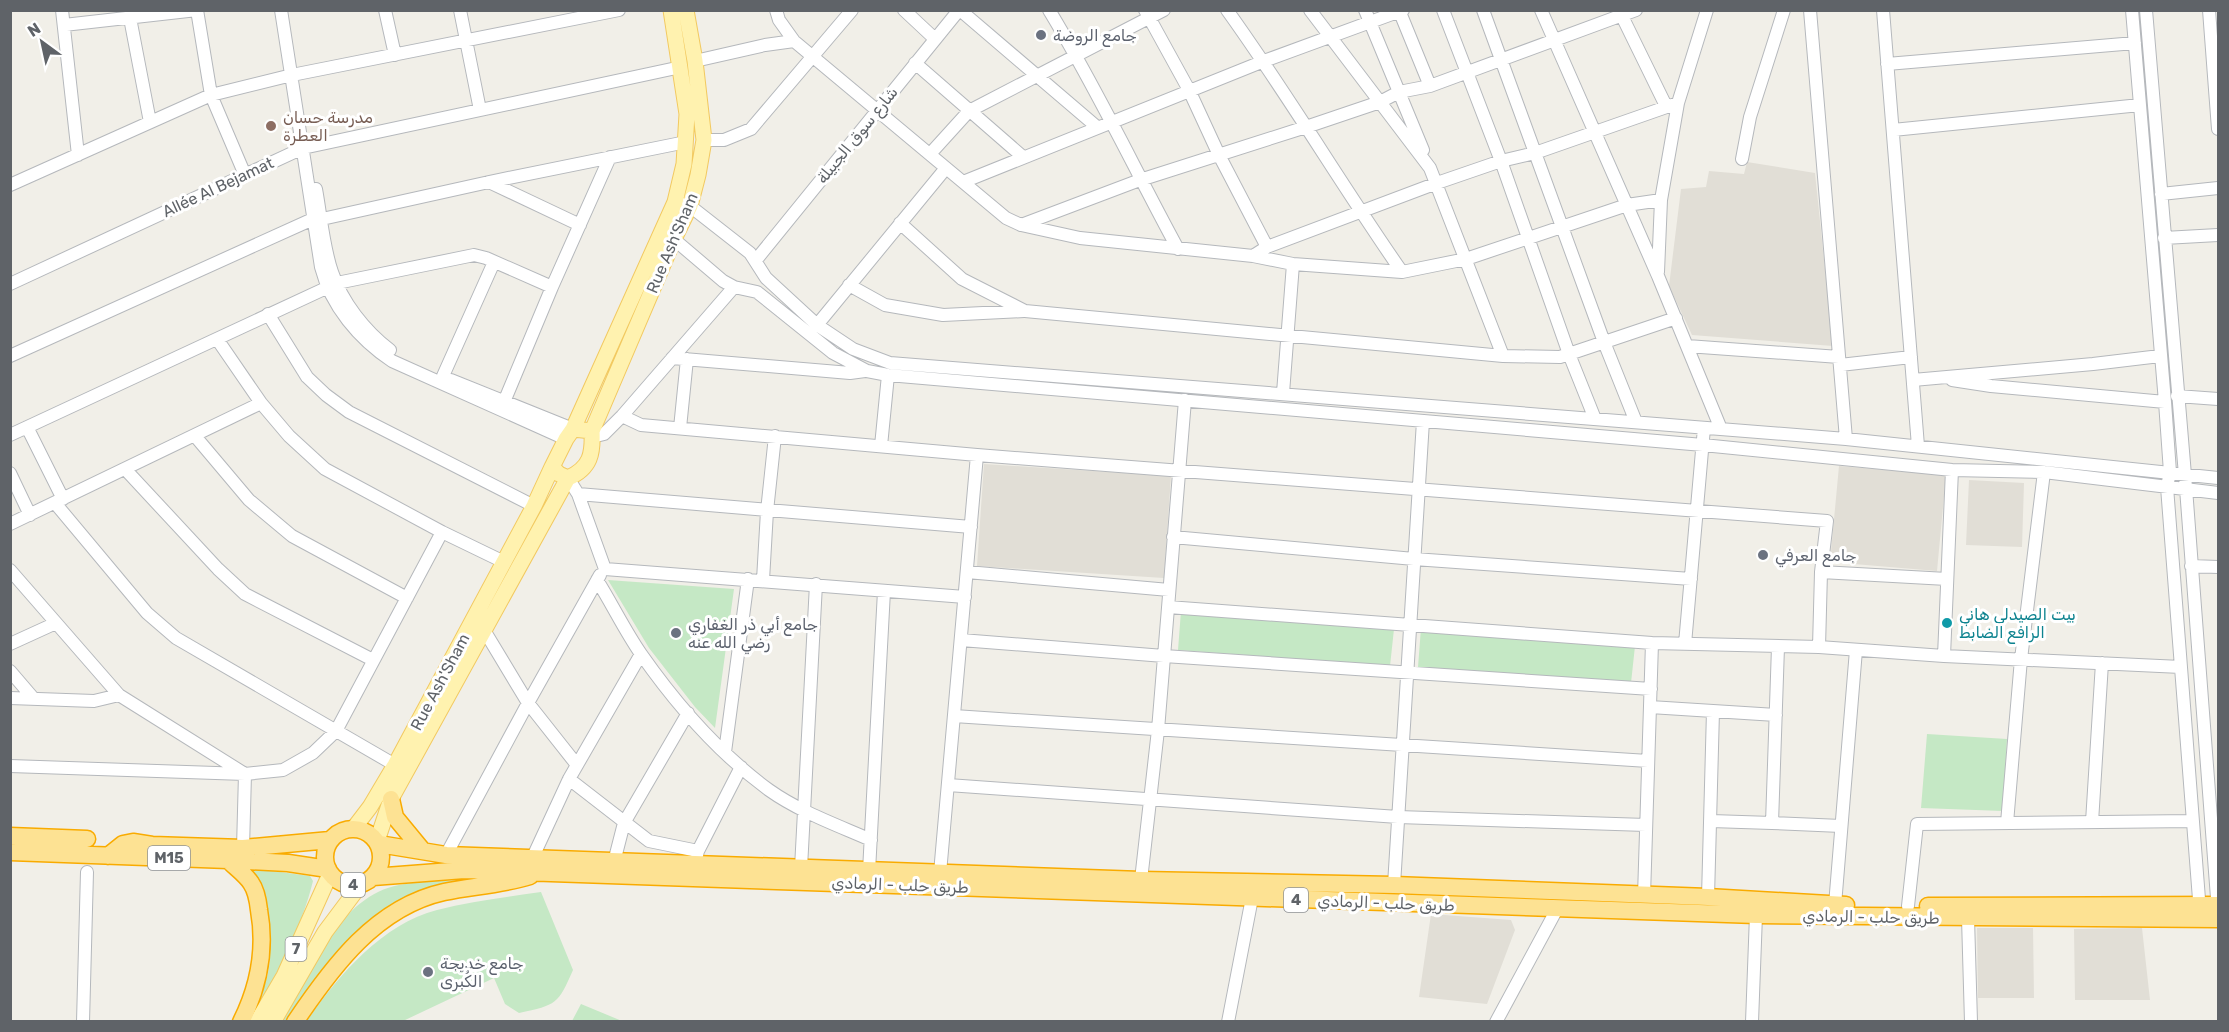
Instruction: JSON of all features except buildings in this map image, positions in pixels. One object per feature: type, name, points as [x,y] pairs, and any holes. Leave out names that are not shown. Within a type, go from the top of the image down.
[{"type":"highway","points":[[391,799],[395,817],[423,851]]},
{"type":"highway","points":[[330,840],[337,834],[354,828]]},
{"type":"highway","name":"4","points":[[330,840],[325,860],[329,872],[344,884],[367,881],[381,862],[378,843],[371,834],[354,828]]},
{"type":"highway","name":"M15","points":[[10,836],[108,856],[288,864],[329,872]]},
{"type":"highway","name":"M15","points":[[10,852],[87,838]]},
{"type":"highway","name":"M15","points":[[108,856],[123,844],[133,842],[152,845],[243,848],[330,840]]},
{"type":"highway","name":"طريق حلب - الرمادي","points":[[378,843],[446,855],[532,859],[614,861],[697,858],[801,868],[869,871],[1394,885],[1708,897],[1835,905],[2200,912],[2218,919]]},
{"type":"highway","points":[[228,860],[251,883],[258,902],[263,929],[261,961],[252,1000],[241,1022]]},
{"type":"highway","name":"طريق حلب - الرمادي","points":[[367,881],[464,870],[1557,909],[1968,918],[2200,912],[2218,905]]},
{"type":"highway","points":[[295,1022],[323,980],[349,950],[378,924],[412,903],[443,892],[504,884],[543,872]]},
{"type":"main road","name":"Rue Ash'Sham","points":[[378,843],[391,799],[484,630],[568,478],[583,469],[591,456],[592,434],[690,206],[704,141],[688,64],[671,10]]},
{"type":"main road","name":"Rue Ash'Sham","points":[[354,828],[370,807],[395,765],[534,506],[675,202],[684,164],[686,142],[688,64],[686,10]]},
{"type":"main road","points":[[569,434],[592,434]]},
{"type":"main road","points":[[552,467],[559,474],[568,478]]},
{"type":"main road","name":"7","points":[[257,1022],[284,976],[329,872]]},
{"type":"main road","name":"7","points":[[273,1022],[325,932],[344,904],[367,881]]},
{"type":"street","points":[[62,10],[78,155]]},
{"type":"street","points":[[64,26],[197,10],[211,95],[244,175]]},
{"type":"street","points":[[281,10],[303,147],[314,175],[321,267],[332,285],[380,343],[407,361],[504,402],[569,434]]},
{"type":"street","points":[[385,10],[394,55]]},
{"type":"street","points":[[460,10],[480,110]]},
{"type":"street","points":[[10,185],[211,95],[292,75],[466,41],[592,13],[620,10]]},
{"type":"street","points":[[776,10],[779,20],[794,41],[1006,218],[1021,225],[1080,238],[1253,256],[1293,264],[1402,272],[1466,259],[1627,205],[1661,200]]},
{"type":"street","points":[[704,141],[724,140],[751,129],[852,10]]},
{"type":"street","points":[[904,10],[935,39]]},
{"type":"street","points":[[959,10],[1097,127]]},
{"type":"street","name":"شارع سوق الجبيلة","points":[[592,434],[604,434],[672,358],[740,288],[877,110],[959,10]]},
{"type":"street","points":[[1049,10],[1077,57],[1140,180],[1179,249]]},
{"type":"street","points":[[930,154],[969,111],[1077,57],[1147,14],[1164,10]]},
{"type":"street","points":[[1227,10],[1264,61],[1360,212],[1402,272]]},
{"type":"street","points":[[1311,10],[1430,168]]},
{"type":"street","points":[[1365,10],[1437,183],[1503,356]]},
{"type":"street","points":[[1443,10],[1595,419]]},
{"type":"street","points":[[1483,10],[1604,342],[1636,422]]},
{"type":"street","points":[[1541,10],[1658,276],[1721,429]]},
{"type":"street","points":[[1021,225],[1140,180],[1380,102],[1399,92],[1431,86],[1467,74],[1555,42],[1620,13],[1636,10]]},
{"type":"street","points":[[1658,276],[1661,200],[1672,104],[1707,10]]},
{"type":"street","points":[[1742,159],[1750,117],[1784,10]]},
{"type":"street","points":[[1810,10],[1846,439]]},
{"type":"street","points":[[1883,10],[1918,446]]},
{"type":"street","points":[[2132,10],[2165,402],[2170,472],[2167,486],[2200,912]]},
{"type":"street","points":[[2146,10],[2191,566],[2214,798],[2218,911]]},
{"type":"street","points":[[2209,10],[2218,128]]},
{"type":"street","points":[[963,182],[1189,90],[1401,11],[1431,86]]},
{"type":"street","points":[[1620,13],[1672,104]]},
{"type":"street","points":[[1147,14],[1189,90],[1219,155],[1267,247]]},
{"type":"street","points":[[130,18],[150,122]]},
{"type":"street","name":"Allée Al Bejamat","points":[[10,284],[303,147],[480,110],[765,45],[794,41]]},
{"type":"street","points":[[1887,64],[2136,43]]},
{"type":"street","points":[[915,63],[1023,157]]},
{"type":"street","points":[[1253,256],[1267,247],[1437,183],[1501,161],[1535,153],[1672,104]]},
{"type":"street","points":[[1893,130],[2140,105]]},
{"type":"street","points":[[10,356],[317,219],[686,142]]},
{"type":"street","points":[[504,402],[610,157]]},
{"type":"street","points":[[817,325],[946,168]]},
{"type":"street","points":[[489,182],[580,225]]},
{"type":"street","points":[[2161,194],[2218,188]]},
{"type":"street","points":[[675,202],[690,206],[758,265],[766,278],[817,325],[853,350],[890,363],[1846,439],[2218,478]]},
{"type":"street","points":[[900,223],[962,279],[1025,310]]},
{"type":"street","points":[[662,228],[723,281],[740,288],[758,291],[833,353],[867,370],[888,375],[1702,445],[1952,470],[2044,472],[2218,493]]},
{"type":"street","points":[[2164,238],[2218,235]]},
{"type":"street","points":[[10,435],[332,285],[468,255],[480,256],[552,287]]},
{"type":"street","points":[[442,376],[494,262]]},
{"type":"street","points":[[1283,393],[1293,264]]},
{"type":"street","points":[[332,285],[342,312],[362,337],[392,362],[569,434]]},
{"type":"street","points":[[849,285],[885,304],[943,315],[1025,310],[1503,356],[1560,357],[1676,318]]},
{"type":"street","points":[[268,314],[307,377],[349,412],[534,506]]},
{"type":"street","points":[[217,339],[261,403],[289,436],[325,469],[442,532],[504,562]]},
{"type":"street","points":[[1687,346],[1839,361],[1911,357]]},
{"type":"street","points":[[1913,380],[2160,356]]},
{"type":"street","points":[[672,358],[850,373],[867,370]]},
{"type":"street","points":[[681,428],[687,359]]},
{"type":"street","points":[[881,446],[888,375]]},
{"type":"street","points":[[1941,378],[1991,386],[2165,402]]},
{"type":"street","points":[[2177,396],[2218,399]]},
{"type":"street","points":[[1141,880],[1158,730],[1185,400]]},
{"type":"street","points":[[10,524],[261,403]]},
{"type":"street","points":[[622,416],[641,425],[977,455],[1827,521],[1821,572],[1819,647]]},
{"type":"street","points":[[1394,885],[1423,421]]},
{"type":"street","points":[[27,427],[59,501],[147,613],[176,638],[395,765]]},
{"type":"street","points":[[1685,644],[1704,428]]},
{"type":"street","points":[[195,436],[249,500],[292,536],[407,598]]},
{"type":"street","points":[[763,580],[775,436]]},
{"type":"street","points":[[940,873],[977,455]]},
{"type":"street","points":[[126,469],[218,569],[245,594],[373,660]]},
{"type":"street","points":[[1944,656],[1952,470]]},
{"type":"street","points":[[2007,823],[2021,659],[2044,472]]},
{"type":"street","points":[[10,474],[30,515]]},
{"type":"street","points":[[568,478],[578,494],[601,574],[641,654],[688,713],[725,752],[770,790],[803,810],[871,840]]},
{"type":"street","points":[[578,494],[971,527]]},
{"type":"street","points":[[10,766],[245,774],[283,770],[314,753],[336,731],[442,532]]},
{"type":"street","points":[[1173,537],[1414,559],[1691,579]]},
{"type":"street","points":[[2191,566],[2218,567]]},
{"type":"street","points":[[10,570],[119,695],[245,774]]},
{"type":"street","points":[[967,572],[1169,590]]},
{"type":"street","points":[[1821,572],[1947,579]]},
{"type":"street","points":[[601,574],[748,579],[965,597]]},
{"type":"street","points":[[446,855],[601,574]]},
{"type":"street","points":[[725,752],[748,579]]},
{"type":"street","points":[[801,868],[816,585]]},
{"type":"street","points":[[869,871],[884,591]]},
{"type":"street","points":[[1168,607],[1652,643],[1819,647],[1944,656],[2181,667]]},
{"type":"street","points":[[10,644],[56,623]]},
{"type":"street","points":[[484,630],[528,703],[577,765]]},
{"type":"street","points":[[961,640],[1407,674],[1651,689]]},
{"type":"street","points":[[1644,896],[1652,643]]},
{"type":"street","points":[[1772,823],[1778,647]]},
{"type":"street","points":[[1835,905],[1856,650]]},
{"type":"street","points":[[532,859],[569,779],[641,654]]},
{"type":"street","points":[[2092,822],[2102,663]]},
{"type":"street","points":[[10,671],[34,699]]},
{"type":"street","points":[[10,698],[94,702],[119,695]]},
{"type":"street","points":[[1650,707],[1776,715]]},
{"type":"street","points":[[1708,897],[1713,711]]},
{"type":"street","points":[[614,861],[624,823],[688,713]]},
{"type":"street","points":[[954,716],[1648,761]]},
{"type":"street","points":[[569,779],[649,841],[697,858],[741,767]]},
{"type":"street","points":[[243,848],[245,774]]},
{"type":"street","points":[[948,785],[1398,817],[1646,825]]},
{"type":"street","points":[[1710,820],[1841,826]]},
{"type":"street","points":[[1908,906],[1917,824],[2193,821]]},
{"type":"street","points":[[83,1022],[87,872]]},
{"type":"street","points":[[1228,1022],[1252,898]]},
{"type":"street","points":[[1496,1022],[1557,909]]},
{"type":"street","points":[[1752,1022],[1756,915]]},
{"type":"street","points":[[1968,918],[1971,1022]]},
{"type":"shaded area","points":[[1747,162],[1815,173],[1833,346],[1692,335],[1669,286],[1681,189],[1706,187],[1709,171],[1744,174]]},
{"type":"shaded area","points":[[984,464],[1171,476],[1164,578],[977,566]]},
{"type":"shaded area","points":[[1839,466],[1946,475],[1937,571],[1830,562]]},
{"type":"shaded area","points":[[1969,480],[2024,483],[2022,547],[1966,545]]},
{"type":"shaded area","points":[[1431,914],[1511,920],[1515,930],[1487,1004],[1419,997]]},
{"type":"shaded area","points":[[1977,928],[2033,928],[2034,998],[1978,998]]},
{"type":"shaded area","points":[[2142,928],[2150,1000],[2075,1000],[2074,929]]},
{"type":"green space","points":[[608,580],[734,589],[715,728],[695,707],[649,648]]},
{"type":"green space","points":[[1181,611],[1394,629],[1390,666],[1178,650]]},
{"type":"green space","points":[[1421,628],[1635,646],[1631,683],[1418,667]]},
{"type":"green space","points":[[1927,734],[2007,739],[2003,811],[1921,808]]},
{"type":"green space","points":[[242,867],[310,876],[313,881],[302,918],[249,1022],[247,1021],[265,983],[270,953],[265,924]]},
{"type":"green space","points":[[500,880],[387,911],[357,931],[329,962],[287,1021],[279,1022],[313,960],[342,921],[359,904],[378,892],[399,885],[424,881]]},
{"type":"green space","points":[[541,892],[573,970],[564,990],[549,1005],[519,1013],[505,1004],[494,978],[403,1021],[307,1021],[347,970],[363,954],[398,927],[437,910]]},
{"type":"green space","points":[[581,1004],[622,1021],[572,1021]]},
{"type":"place","name":"جامع الروضة","points":[[1041,35]]},
{"type":"place","name":"مدرسة حسان العطرة","points":[[271,126]]},
{"type":"place","name":"جامع العرفي","points":[[1763,555]]},
{"type":"place","name":"بيت الصيدلي هاني الرافع الضابط","points":[[1947,623]]},
{"type":"place","name":"جامع أبي ذر الغفاري رضي الله عنه","points":[[676,633]]},
{"type":"place","name":"جامع خديجة الكُبرى","points":[[428,972]]}]
